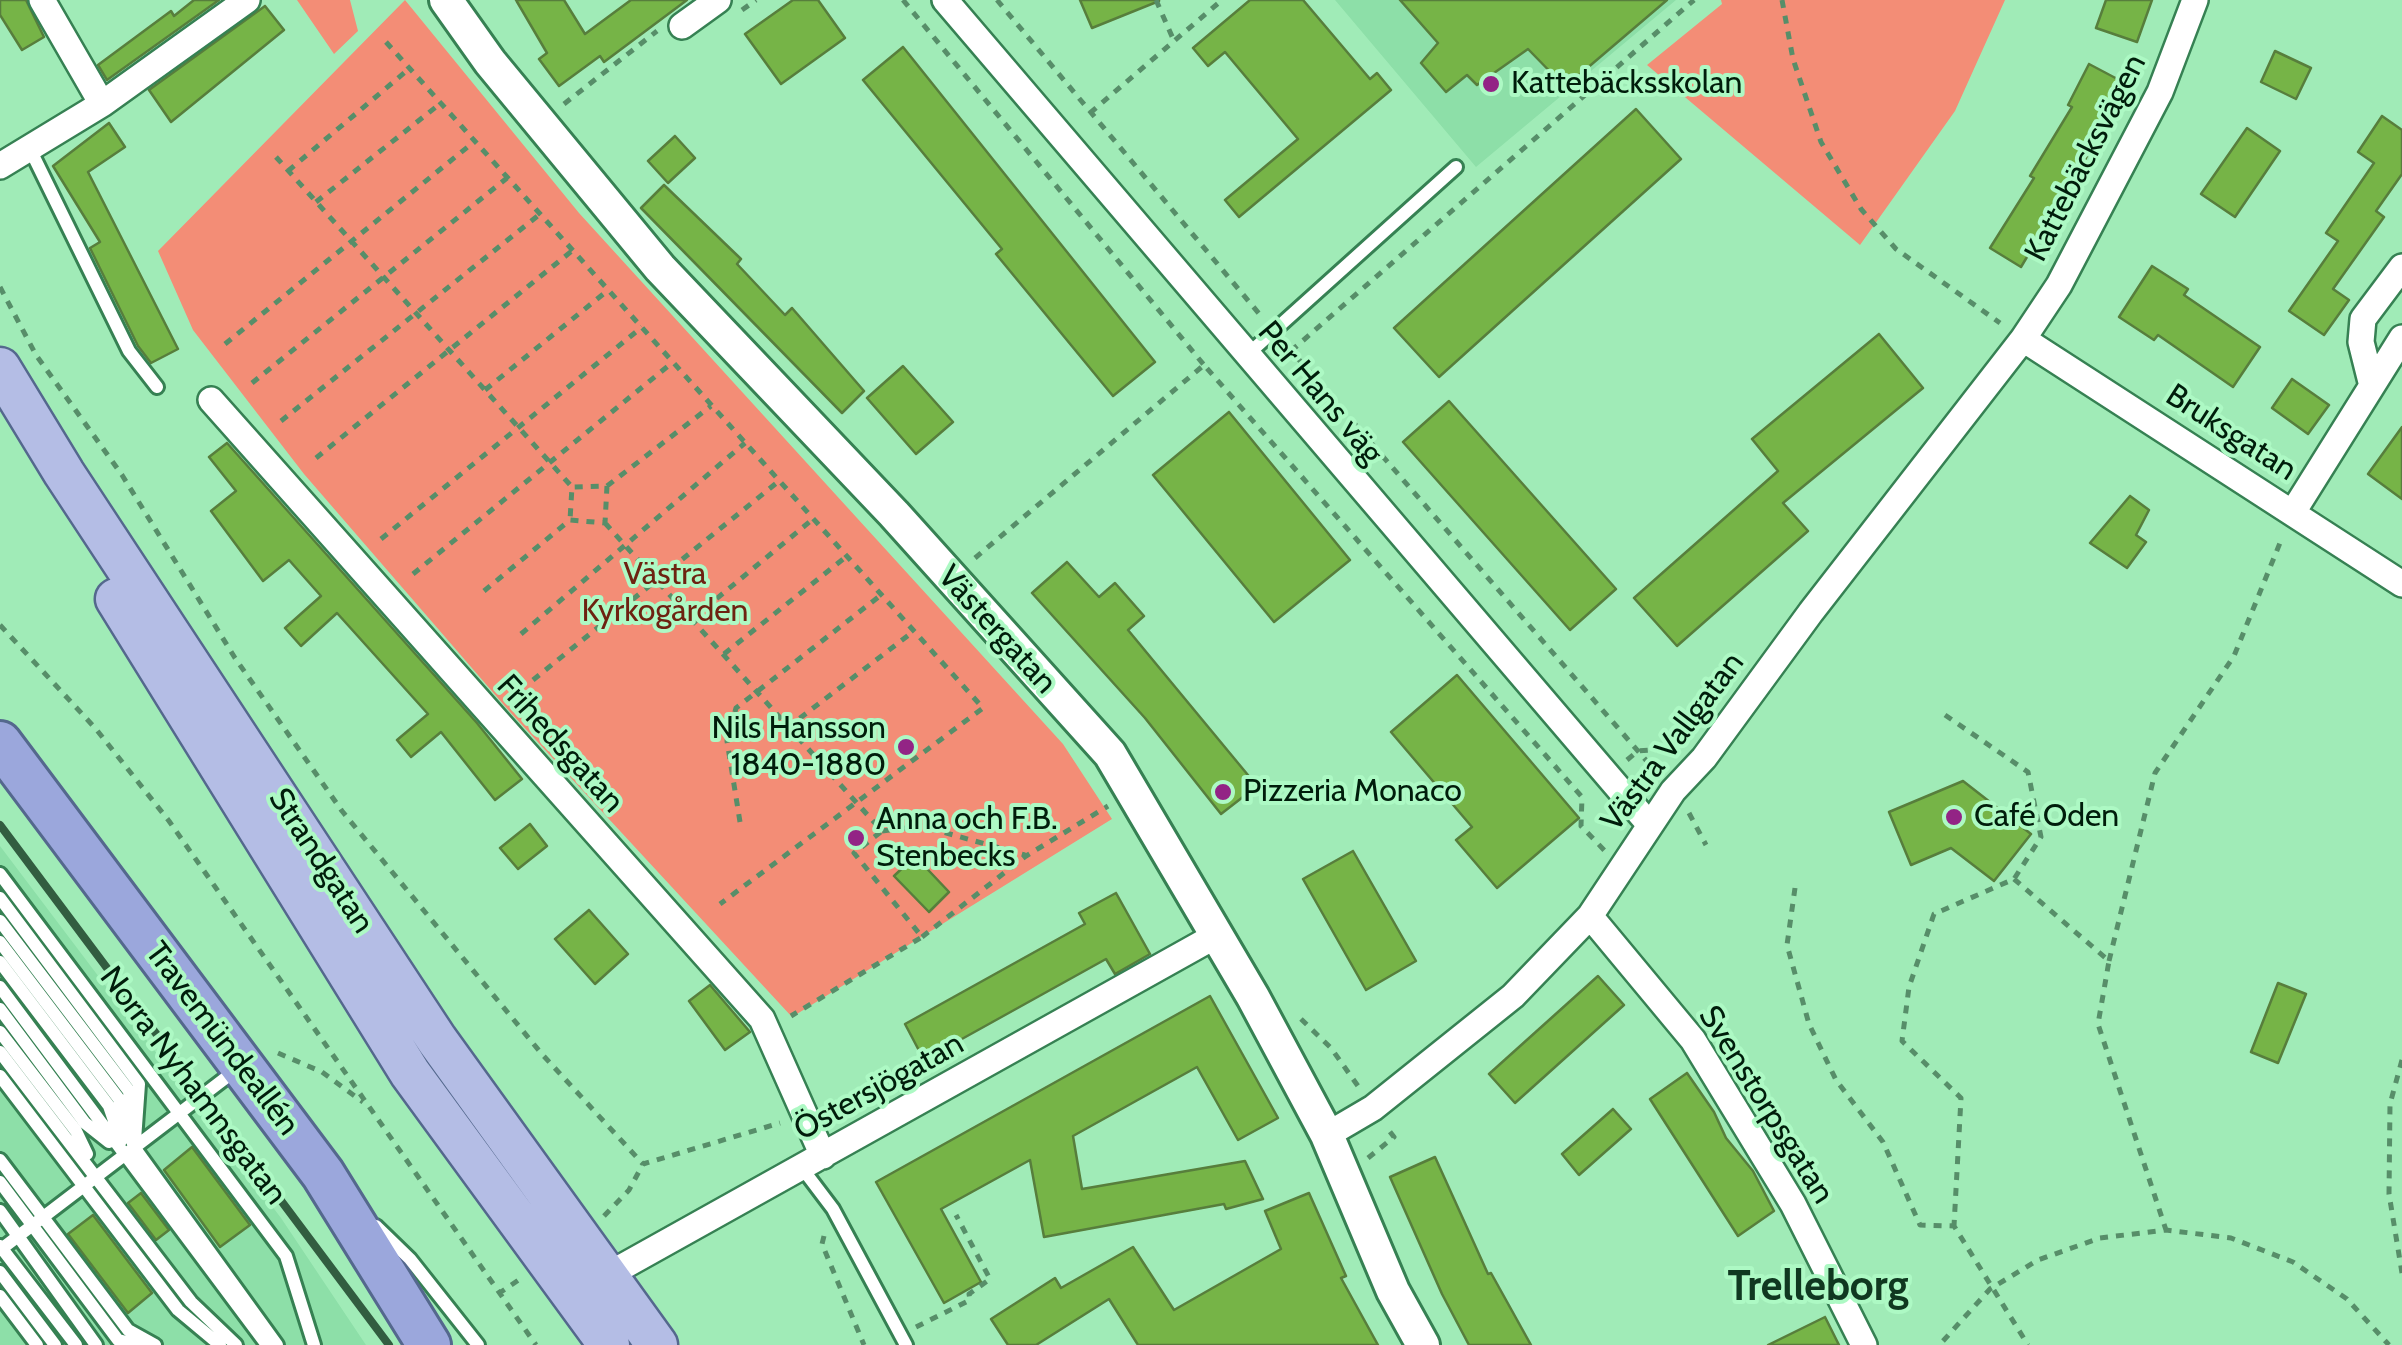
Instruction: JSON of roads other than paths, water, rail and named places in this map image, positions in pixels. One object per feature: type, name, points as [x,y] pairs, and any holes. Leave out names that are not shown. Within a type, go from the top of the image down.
[{"type":"highway","name":"Travemündeallén","points":[[0,743],[323,1174],[429,1345]]},
{"type":"main road","name":"Strandgatan","points":[[0,368],[64,472],[437,1040],[657,1345]]},
{"type":"main road","name":"Strandgatan","points":[[0,419],[44,483],[410,1073],[609,1345]]},
{"type":"street","points":[[42,0],[102,104]]},
{"type":"street","points":[[0,166],[102,104],[247,0]]},
{"type":"street","name":"Västergatan","points":[[446,0],[490,62],[660,268],[894,514],[1110,754],[1218,935],[1327,1136],[1393,1291],[1423,1345]]},
{"type":"street","points":[[682,26],[718,0]]},
{"type":"street","name":"Per Hans väg","points":[[945,0],[1605,778],[1650,824]]},
{"type":"street","name":"Kattebäcksvägen","points":[[2023,340],[2059,285],[2160,92],[2195,0]]},
{"type":"street","points":[[2371,382],[2361,342],[2364,319],[2402,266]]},
{"type":"street","points":[[2293,512],[2402,338]]},
{"type":"street","name":"Bruksgatan","points":[[2023,340],[2402,584]]},
{"type":"street","name":"Västra Vallgatan","points":[[1327,1136],[1373,1108],[1513,996],[1590,916],[1673,791],[1704,758],[1811,612],[2023,340]]},
{"type":"street","name":"Frihedsgatan","points":[[210,400],[749,1004],[767,1030],[806,1116],[813,1162]]},
{"type":"street","name":"Svenstorpsgatan","points":[[1590,916],[1693,1040],[1792,1204],[1864,1345]]},
{"type":"street","name":"Östersjögatan","points":[[573,1294],[1218,935]]},
{"type":"lane","points":[[30,149],[129,351],[157,387]]},
{"type":"lane","points":[[1245,356],[1456,168]]},
{"type":"lane","name":"Norra Nyhamnsgatan","points":[[0,874],[286,1256],[314,1345]]},
{"type":"lane","points":[[0,898],[124,1095],[130,1151],[267,1345]]},
{"type":"lane","points":[[0,921],[124,1095],[130,1151]]},
{"type":"lane","points":[[0,942],[124,1095]]},
{"type":"lane","points":[[0,962],[124,1095]]},
{"type":"lane","points":[[0,986],[81,1127],[96,1174],[191,1302],[236,1345]]},
{"type":"lane","points":[[0,1009],[81,1127]]},
{"type":"lane","points":[[0,1032],[81,1127]]},
{"type":"lane","points":[[0,1052],[81,1127],[130,1151],[277,1345]]},
{"type":"lane","points":[[76,1345],[1,1247],[242,1065]]},
{"type":"lane","points":[[0,1076],[178,1310],[220,1345]]},
{"type":"lane","points":[[0,1160],[5,1182],[123,1335],[140,1345]]},
{"type":"lane","points":[[813,1162],[903,1340]]},
{"type":"lane","points":[[323,1174],[410,1259],[478,1345]]},
{"type":"lane","points":[[0,1211],[96,1345]]},
{"type":"lane","points":[[0,1272],[55,1345]]},
{"type":"lane","points":[[0,1296],[37,1345]]},
{"type":"lane","points":[[123,1335],[155,1345]]},
{"type":"railway","points":[[0,825],[389,1345]]},
{"type":"place","name":"Kattebäcksskolan","points":[[1491,84]]},
{"type":"place","name":"Nils Hansson 1840-1880","points":[[906,747]]},
{"type":"place","name":"Pizzeria Monaco","points":[[1223,792]]},
{"type":"place","name":"Café Oden","points":[[1954,817]]},
{"type":"place","name":"Anna och F.B. Stenbecks","points":[[856,838]]},
{"type":"district","name":"Trelleborg","points":[[1818,1288]]},
{"type":"park label","name":"Västra Kyrkogården","points":[[665,594]]}]
